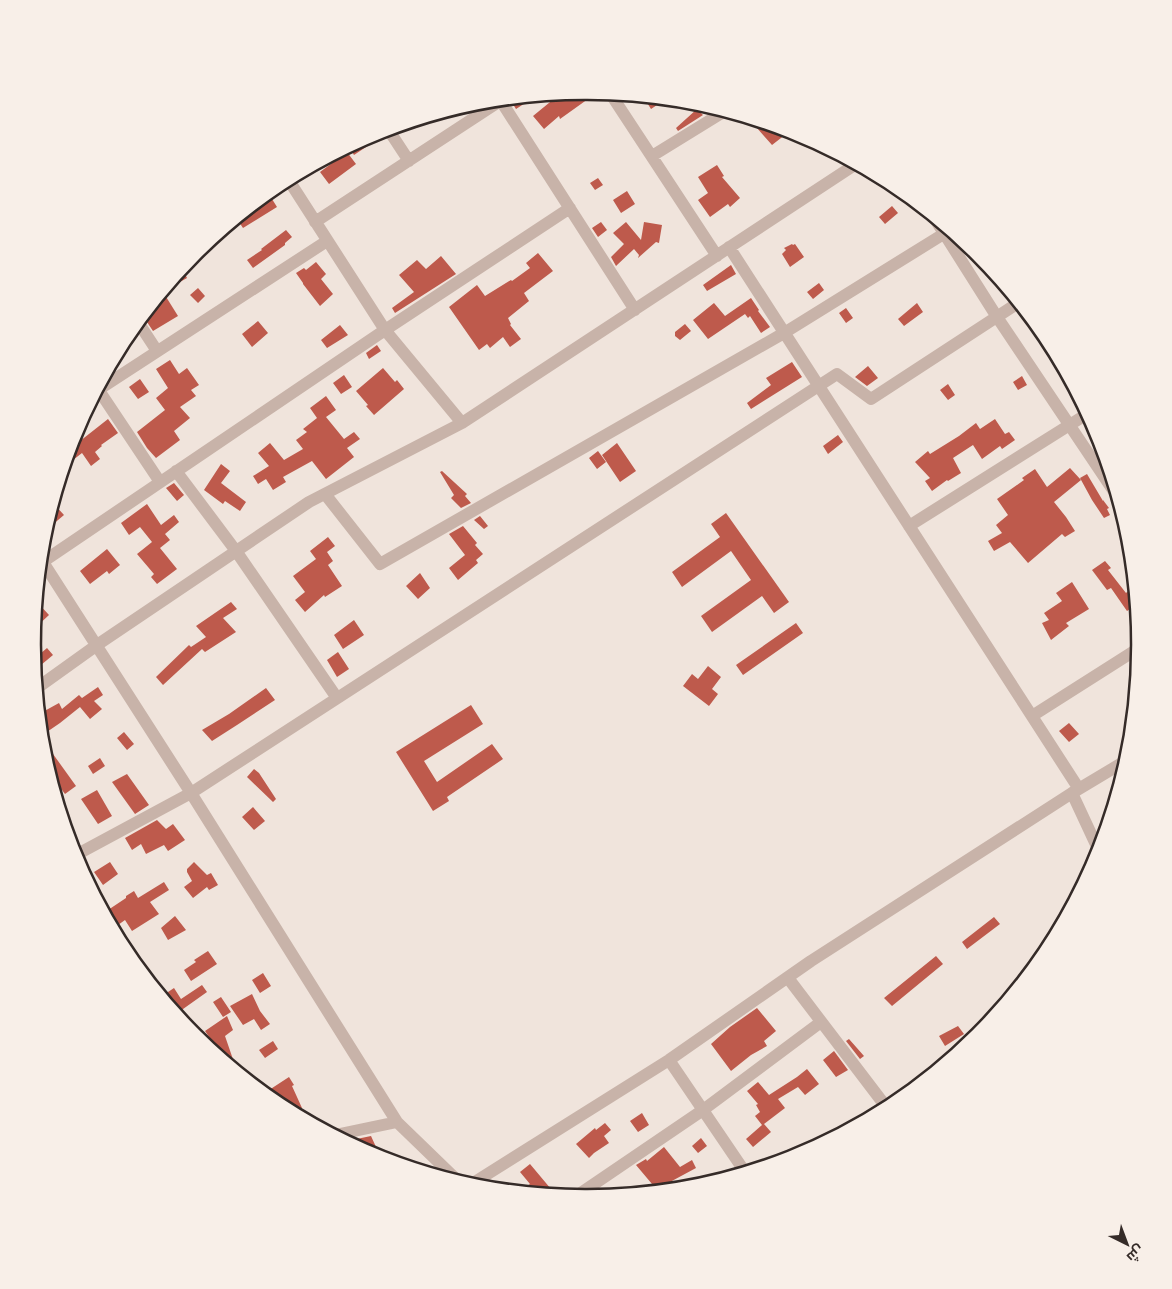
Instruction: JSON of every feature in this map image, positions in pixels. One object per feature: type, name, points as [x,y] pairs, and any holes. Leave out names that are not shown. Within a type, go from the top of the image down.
[{"type":"street","points":[[615,101],[717,256]]},
{"type":"street","points":[[506,106],[635,310]]},
{"type":"street","points":[[315,222],[489,108]]},
{"type":"street","points":[[652,156],[717,116]]},
{"type":"street","points":[[393,136],[409,160]]},
{"type":"street","points":[[42,684],[97,645],[309,502],[462,423],[849,168]]},
{"type":"street","points":[[293,186],[385,330],[462,423]]},
{"type":"street","points":[[49,556],[570,208]]},
{"type":"street","points":[[325,494],[380,564],[784,333],[944,234]]},
{"type":"street","points":[[108,383],[327,241]]},
{"type":"street","points":[[953,243],[997,317],[1105,479]]},
{"type":"street","points":[[729,248],[1032,716],[1075,791],[1094,840]]},
{"type":"street","points":[[82,851],[191,792],[837,374],[871,399],[1013,306]]},
{"type":"street","points":[[143,329],[157,351]]},
{"type":"street","points":[[102,395],[160,482]]},
{"type":"street","points":[[909,526],[1081,418]]},
{"type":"street","points":[[176,471],[236,551],[337,698]]},
{"type":"street","points":[[47,569],[191,792],[397,1122],[448,1172]]},
{"type":"street","points":[[1032,716],[1131,653]]},
{"type":"street","points":[[480,1179],[669,1060],[820,956],[1075,791],[1116,766]]},
{"type":"street","points":[[788,978],[882,1101]]},
{"type":"street","points":[[587,1189],[703,1110],[821,1022]]},
{"type":"street","points":[[669,1060],[741,1166]]},
{"type":"street","points":[[345,1133],[397,1122]]},
{"type":"building","points":[[587,100],[560,119],[559,116],[544,129],[533,116],[551,101]]},
{"type":"building","points":[[525,103],[516,109],[513,104]]},
{"type":"building","points":[[647,103],[658,104],[651,109]]},
{"type":"building","points":[[695,111],[703,115],[678,131],[676,128]]},
{"type":"building","points":[[757,128],[761,129],[783,137],[772,145]]},
{"type":"building","points":[[369,145],[354,155],[352,153]]},
{"type":"building","points":[[349,154],[356,164],[329,184],[320,172]]},
{"type":"building","points":[[717,165],[724,176],[722,177],[740,198],[730,207],[728,204],[710,217],[698,200],[708,193],[698,177]]},
{"type":"building","points":[[598,178],[603,185],[595,190],[590,183]]},
{"type":"building","points":[[627,191],[635,204],[621,213],[613,200]]},
{"type":"building","points":[[272,199],[277,207],[243,228],[240,224]]},
{"type":"building","points":[[892,206],[898,213],[885,224],[879,217]]},
{"type":"building","points":[[601,222],[607,230],[598,237],[592,228]]},
{"type":"building","points":[[626,222],[641,240],[644,222],[662,225],[659,243],[656,242],[638,258],[639,255],[634,249],[616,266],[611,257],[624,244],[613,233]]},
{"type":"building","points":[[286,230],[292,237],[285,245],[253,268],[247,260]]},
{"type":"building","points":[[795,244],[804,257],[790,267],[782,254],[786,250],[784,248]]},
{"type":"building","points":[[538,253],[553,271],[524,293],[529,301],[508,318],[510,325],[521,339],[510,347],[503,337],[490,348],[487,344],[479,350],[449,307],[477,285],[485,296],[512,281],[530,268],[526,263]]},
{"type":"building","points":[[441,256],[456,274],[395,313],[392,308],[414,292],[399,275],[417,260],[426,269]]},
{"type":"building","points":[[316,262],[326,274],[321,279],[333,294],[320,306],[296,273],[304,268],[306,270]]},
{"type":"building","points":[[731,265],[736,274],[707,291],[703,285]]},
{"type":"building","points":[[186,275],[187,278],[178,283]]},
{"type":"building","points":[[819,283],[824,290],[813,299],[807,292]]},
{"type":"building","points":[[198,288],[205,296],[198,303],[190,295]]},
{"type":"building","points":[[166,297],[178,316],[153,331],[147,322]]},
{"type":"building","points":[[751,298],[770,327],[761,333],[750,316],[748,318],[745,314],[708,339],[693,320],[714,303],[725,316]]},
{"type":"building","points":[[917,303],[923,312],[904,326],[898,319]]},
{"type":"building","points":[[846,308],[853,318],[846,323],[839,313]]},
{"type":"building","points":[[258,321],[268,333],[252,347],[242,334]]},
{"type":"building","points":[[685,324],[691,331],[680,340],[675,336],[675,332]]},
{"type":"building","points":[[340,325],[348,335],[327,348],[321,340]]},
{"type":"building","points":[[377,345],[381,351],[369,359],[366,353]]},
{"type":"building","points":[[170,360],[179,374],[187,368],[199,385],[191,390],[196,396],[180,407],[190,418],[174,431],[180,440],[156,458],[137,432],[165,410],[156,398],[168,388],[156,369]]},
{"type":"building","points":[[792,362],[802,377],[751,409],[747,403],[771,385],[766,378]]},
{"type":"building","points":[[868,366],[878,378],[867,386],[855,377]]},
{"type":"building","points":[[383,368],[404,389],[374,415],[356,391]]},
{"type":"building","points":[[344,375],[352,387],[341,394],[333,383]]},
{"type":"building","points":[[1022,376],[1027,385],[1018,390],[1013,382]]},
{"type":"building","points":[[140,379],[149,392],[138,399],[129,387]]},
{"type":"building","points":[[948,384],[955,395],[948,400],[940,390]]},
{"type":"building","points":[[326,396],[336,410],[326,417],[344,439],[354,432],[360,439],[347,448],[354,457],[326,479],[312,461],[283,477],[286,482],[273,490],[266,479],[258,484],[253,476],[269,466],[258,453],[270,443],[284,460],[303,449],[296,440],[307,432],[303,429],[317,418],[310,408]]},
{"type":"building","points":[[108,419],[118,433],[101,445],[95,452],[100,459],[91,466],[82,453],[74,459],[81,440]]},
{"type":"building","points":[[995,419],[1005,434],[1009,432],[1015,440],[1002,449],[1000,446],[982,459],[973,445],[953,458],[961,473],[932,491],[925,481],[930,478],[915,462],[928,451],[930,454],[976,423],[980,429]]},
{"type":"building","points":[[838,435],[843,442],[828,454],[823,446]]},
{"type":"building","points":[[617,443],[636,471],[620,482],[602,455]]},
{"type":"building","points":[[598,451],[606,462],[597,469],[589,458]]},
{"type":"building","points":[[221,464],[230,471],[221,483],[246,502],[240,511],[225,501],[223,504],[204,490]]},
{"type":"building","points":[[1070,468],[1081,480],[1054,502],[1075,531],[1065,537],[1062,534],[1028,563],[1010,542],[994,551],[988,541],[1002,533],[996,525],[1008,515],[997,499],[1024,480],[1022,478],[1035,469],[1047,487]]},
{"type":"building","points":[[442,471],[467,494],[465,496],[471,503],[461,508],[451,498],[454,495],[440,472]]},
{"type":"building","points":[[1087,474],[1109,508],[1107,509],[1110,515],[1104,518],[1080,478]]},
{"type":"building","points":[[174,483],[184,495],[177,501],[166,488]]},
{"type":"building","points":[[147,504],[161,525],[174,515],[179,522],[165,534],[170,540],[160,548],[177,569],[157,584],[151,577],[154,574],[137,554],[152,542],[140,527],[129,535],[121,523]]},
{"type":"building","points":[[59,509],[64,515],[56,522]]},
{"type":"building","points":[[726,513],[789,602],[774,613],[762,596],[712,632],[701,616],[751,580],[731,551],[682,587],[672,572],[720,537],[711,524]]},
{"type":"building","points":[[480,516],[488,526],[484,529],[474,520]]},
{"type":"building","points":[[463,526],[477,543],[475,545],[483,554],[476,560],[478,563],[458,580],[449,568],[465,555],[449,534]]},
{"type":"building","points":[[328,537],[335,546],[327,552],[333,561],[328,565],[342,586],[325,597],[324,595],[305,612],[295,600],[305,592],[293,576],[316,559],[310,551]]},
{"type":"building","points":[[107,549],[120,565],[109,574],[107,571],[90,584],[80,571]]},
{"type":"building","points":[[1105,561],[1111,568],[1108,570],[1126,593],[1128,591],[1130,609],[1127,611],[1111,588],[1107,590],[1092,570]]},
{"type":"building","points":[[420,573],[430,588],[418,599],[406,586]]},
{"type":"building","points":[[1072,582],[1089,609],[1066,623],[1069,626],[1051,640],[1042,623],[1049,620],[1044,613],[1062,601],[1056,593]]},
{"type":"building","points":[[231,602],[237,609],[223,618],[236,632],[205,652],[202,649],[163,685],[156,677],[189,645],[191,647],[206,637],[196,626]]},
{"type":"building","points":[[42,608],[49,615],[42,622]]},
{"type":"building","points":[[354,620],[364,635],[343,649],[334,635]]},
{"type":"building","points":[[796,623],[803,633],[743,675],[736,665]]},
{"type":"building","points":[[47,648],[53,655],[42,665],[41,653]]},
{"type":"building","points":[[338,652],[349,669],[337,677],[327,660]]},
{"type":"building","points":[[708,666],[721,677],[712,689],[718,694],[709,706],[683,686],[692,674],[698,679]]},
{"type":"building","points":[[98,687],[103,695],[94,701],[102,709],[90,719],[80,707],[49,731],[45,710],[59,703],[62,709],[79,695],[82,698]]},
{"type":"building","points":[[266,688],[275,700],[237,725],[212,741],[202,730],[229,714]]},
{"type":"building","points":[[471,705],[483,724],[424,761],[437,782],[492,744],[503,759],[447,797],[449,801],[433,811],[396,752]]},
{"type":"building","points":[[1069,723],[1079,734],[1069,742],[1059,731]]},
{"type":"building","points":[[124,732],[134,744],[127,750],[117,738]]},
{"type":"building","points":[[53,754],[76,786],[65,794],[61,789]]},
{"type":"building","points":[[100,758],[105,766],[93,774],[88,766]]},
{"type":"building","points":[[254,769],[259,773],[276,799],[273,802],[247,777]]},
{"type":"building","points":[[127,774],[149,805],[135,814],[112,782]]},
{"type":"building","points":[[97,790],[112,816],[98,824],[81,799]]},
{"type":"building","points":[[253,807],[265,821],[254,830],[242,817]]},
{"type":"building","points":[[157,820],[166,829],[173,824],[185,840],[168,851],[164,845],[146,854],[141,844],[132,850],[125,838]]},
{"type":"building","points":[[110,862],[118,874],[103,885],[94,872]]},
{"type":"building","points":[[194,862],[207,875],[211,873],[218,885],[209,890],[207,887],[193,898],[184,887],[192,881],[187,869]]},
{"type":"building","points":[[164,882],[169,890],[150,902],[159,914],[132,931],[125,920],[119,924],[110,909],[134,891],[138,898]]},
{"type":"building","points":[[175,916],[186,930],[168,940],[161,928]]},
{"type":"building","points":[[994,917],[1000,924],[967,949],[962,942]]},
{"type":"building","points":[[208,951],[217,964],[191,981],[184,970],[196,962],[194,960]]},
{"type":"building","points":[[936,956],[943,964],[892,1006],[884,998]]},
{"type":"building","points":[[263,973],[271,986],[260,993],[252,980]]},
{"type":"building","points":[[202,985],[207,992],[182,1010],[167,993],[174,988],[181,999]]},
{"type":"building","points":[[252,994],[260,1011],[270,1024],[261,1030],[254,1019],[243,1025],[230,1006]]},
{"type":"building","points":[[221,997],[231,1012],[223,1017],[213,1002]]},
{"type":"building","points":[[757,1008],[776,1031],[764,1041],[767,1046],[751,1055],[731,1071],[711,1044],[730,1027]]},
{"type":"building","points":[[227,1016],[233,1030],[225,1036],[233,1059],[211,1039],[205,1031]]},
{"type":"building","points":[[958,1026],[964,1034],[945,1046],[939,1036]]},
{"type":"building","points":[[849,1039],[864,1056],[860,1059],[846,1041]]},
{"type":"building","points":[[273,1041],[278,1049],[265,1058],[259,1050]]},
{"type":"building","points":[[834,1051],[848,1070],[836,1077],[823,1060]]},
{"type":"building","points":[[807,1069],[819,1084],[805,1095],[798,1087],[778,1099],[785,1108],[764,1124],[771,1132],[753,1147],[746,1139],[762,1125],[755,1116],[760,1112],[756,1105],[758,1104],[747,1091],[758,1082],[769,1095]]},
{"type":"building","points":[[289,1077],[294,1085],[292,1086],[302,1108],[283,1097],[271,1089]]},
{"type":"building","points":[[642,1113],[649,1125],[638,1132],[630,1121]]},
{"type":"building","points":[[605,1123],[611,1130],[604,1136],[609,1143],[589,1158],[576,1144],[595,1128],[596,1130]]},
{"type":"building","points":[[371,1136],[376,1147],[358,1139]]},
{"type":"building","points":[[701,1138],[707,1146],[698,1153],[692,1146]]},
{"type":"building","points":[[664,1147],[680,1167],[692,1160],[696,1168],[670,1183],[650,1186],[652,1184],[636,1165],[646,1159],[647,1161]]},
{"type":"building","points":[[530,1164],[550,1188],[527,1186],[530,1184],[520,1172]]}]
